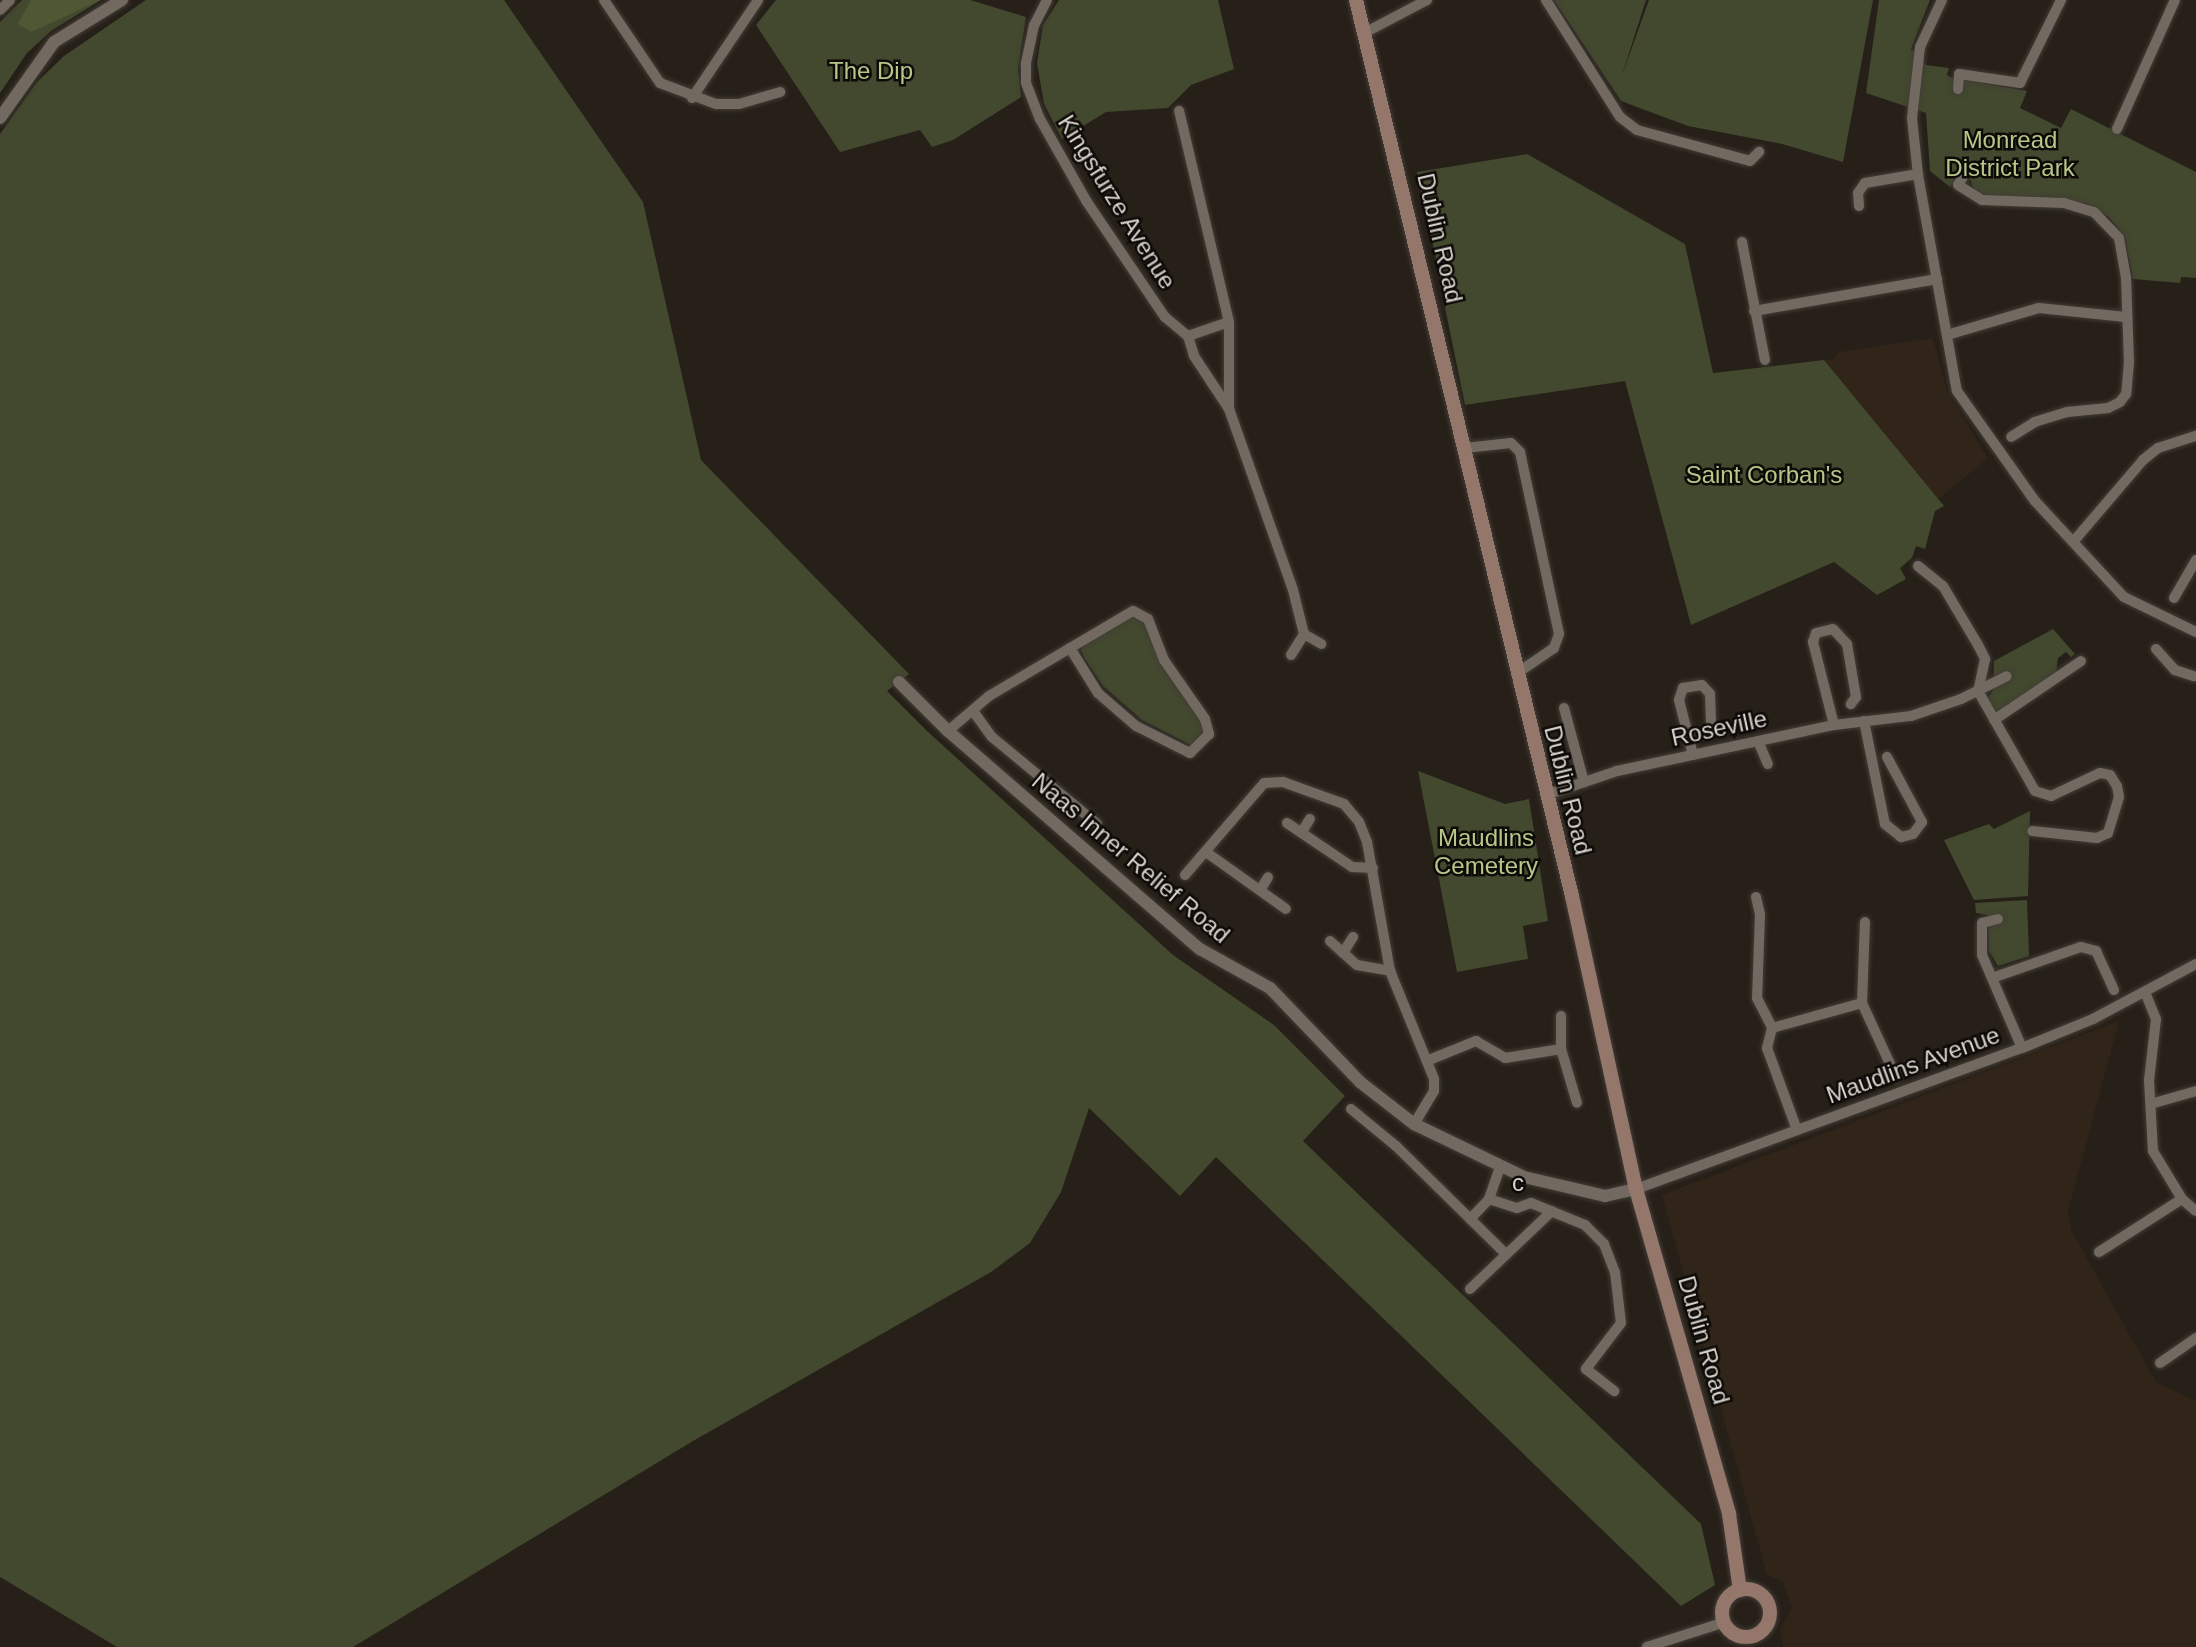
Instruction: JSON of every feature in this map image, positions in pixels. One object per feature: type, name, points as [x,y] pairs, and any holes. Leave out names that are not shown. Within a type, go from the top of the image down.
[{"type":"main road","name":"Dublin Road","points":[[1356,0],[1366,32],[1465,448],[1636,1189],[1729,1514],[1740,1590]]},
{"type":"main road","points":[[1740,1590],[1757,1591],[1769,1605],[1767,1625],[1756,1641],[1738,1635],[1724,1622],[1723,1605],[1740,1590]]},
{"type":"street","points":[[0,10],[10,0]]},
{"type":"street","points":[[1,113],[54,42],[122,0]]},
{"type":"street","points":[[604,0],[660,83],[692,97],[739,104],[780,92]]},
{"type":"street","points":[[692,97],[758,0]]},
{"type":"street","name":"Kingsfurze Avenue","points":[[1047,0],[1034,25],[1026,64],[1026,83],[1040,120],[1087,202],[1165,317],[1188,336],[1194,356],[1229,410],[1304,634]]},
{"type":"street","points":[[1366,32],[1427,0]]},
{"type":"street","points":[[1546,0],[1620,117],[1637,130],[1750,161],[1759,152]]},
{"type":"street","points":[[1942,0],[1920,47],[1912,118],[1918,174],[1957,391],[2035,501],[2124,597],[2196,632]]},
{"type":"street","points":[[1958,89],[1959,74],[2020,83],[2061,0]]},
{"type":"street","points":[[2117,129],[2175,0]]},
{"type":"street","name":"Kingsfurze Avenue","points":[[1180,111],[1228,322],[1229,410]]},
{"type":"street","points":[[1966,172],[1958,186],[1982,200],[2064,203],[2094,212],[2106,221],[2119,238],[2126,277],[2129,362],[2126,394],[2120,402],[2108,408],[2067,412],[2035,422],[2011,438]]},
{"type":"street","points":[[1859,206],[1857,193],[1866,183],[1918,174]]},
{"type":"street","points":[[1742,242],[1765,360]]},
{"type":"street","points":[[1754,311],[1937,279]]},
{"type":"street","points":[[1947,335],[2039,308],[2126,317]]},
{"type":"street","points":[[1188,336],[1228,322]]},
{"type":"street","points":[[2073,542],[2143,460],[2158,448],[2196,436]]},
{"type":"street","points":[[1465,448],[1511,443],[1520,452],[1559,634],[1554,648],[1516,674]]},
{"type":"street","points":[[2174,598],[2196,560]]},
{"type":"street","points":[[1918,566],[1943,586],[1985,659],[1978,691],[2035,792],[2042,796],[2100,773],[2110,775],[2118,786],[2119,797],[2108,833],[2098,838],[2032,831]]},
{"type":"street","points":[[948,731],[989,696],[1070,648],[1133,611],[1142,613],[1164,660],[1205,719],[1209,734],[1190,753],[1136,726],[1098,693],[1070,648]]},
{"type":"street","points":[[1834,725],[1813,642],[1816,633],[1833,629],[1847,644],[1856,697],[1851,704]]},
{"type":"street","points":[[1291,655],[1304,634],[1321,644]]},
{"type":"street","points":[[2156,649],[2175,670],[2195,675]]},
{"type":"street","points":[[1994,720],[2081,661]]},
{"type":"street","name":"Roseville","points":[[1546,795],[1584,782],[1693,755],[1834,725],[1911,716],[1978,691],[2007,676]]},
{"type":"street","name":"Naas Inner Relief Road","points":[[899,682],[948,731],[1200,948],[1270,988],[1360,1083],[1414,1124],[1500,1167],[1581,1193],[1605,1196],[1636,1189]]},
{"type":"street","points":[[1693,755],[1679,699],[1683,688],[1703,685],[1710,694],[1711,726]]},
{"type":"street","points":[[1564,708],[1584,782]]},
{"type":"street","points":[[973,711],[992,737],[1097,824]]},
{"type":"street","points":[[1864,721],[1885,824],[1901,837],[1913,834],[1922,822],[1887,757]]},
{"type":"street","points":[[1758,741],[1768,764]]},
{"type":"street","points":[[1185,875],[1264,783],[1283,782],[1344,804],[1359,822],[1373,868],[1390,971],[1402,1008],[1429,1060],[1434,1091],[1414,1124]]},
{"type":"street","points":[[1303,830],[1310,819]]},
{"type":"street","points":[[1287,823],[1303,830],[1352,867],[1373,868]]},
{"type":"street","points":[[1206,852],[1286,909]]},
{"type":"street","points":[[1260,890],[1268,877]]},
{"type":"street","points":[[1756,897],[1760,914],[1757,998],[1772,1028],[1766,1048],[1797,1129]]},
{"type":"street","points":[[1998,919],[1982,923],[1982,955],[2022,1048]]},
{"type":"street","points":[[1864,922],[1862,1003],[1896,1077]]},
{"type":"street","points":[[1343,953],[1353,937]]},
{"type":"street","points":[[1330,941],[1357,965],[1390,971]]},
{"type":"street","points":[[1992,978],[2081,947],[2096,951],[2114,990]]},
{"type":"street","name":"Maudlins Avenue","points":[[1636,1189],[2022,1048],[2145,992],[2196,964]]},
{"type":"street","points":[[2145,992],[2156,1019],[2150,1080],[2154,1102],[2153,1151],[2182,1199],[2196,1211]]},
{"type":"street","points":[[1772,1028],[1862,1003]]},
{"type":"street","points":[[1561,1016],[1561,1049],[1577,1103]]},
{"type":"street","points":[[1429,1060],[1476,1041],[1505,1058],[1561,1049]]},
{"type":"street","points":[[2154,1102],[2196,1091]]},
{"type":"street","points":[[1351,1109],[1505,1253]]},
{"type":"street","points":[[1354,1126],[1362,1118]]},
{"type":"street","points":[[1470,1219],[1489,1199],[1500,1167]]},
{"type":"street","name":"c","points":[[1489,1199],[1517,1208],[1531,1203],[1585,1225],[1604,1244],[1615,1272],[1621,1323],[1586,1369],[1614,1391]]},
{"type":"street","points":[[2099,1252],[2182,1199]]},
{"type":"street","points":[[1470,1289],[1505,1253],[1552,1212]]},
{"type":"street","points":[[2160,1363],[2196,1338]]},
{"type":"street","points":[[1647,1647],[1724,1622]]},
{"type":"shaded area","points":[[1933,338],[1947,391],[1988,458],[1936,501],[1824,360],[1832,360],[1839,352]]},
{"type":"shaded area","points":[[2119,1021],[2068,1211],[2071,1230],[2156,1382],[2196,1401],[2196,1647],[1783,1647],[1780,1629],[1792,1608],[1783,1581],[1767,1575],[1662,1195]]},
{"type":"green space","points":[[22,0],[101,0],[51,31],[27,53],[0,93],[0,22]]},
{"type":"green space","points":[[31,0],[101,0],[31,32],[18,24]]},
{"type":"green space","points":[[146,0],[504,0],[643,202],[701,460],[909,674],[887,691],[926,730],[1173,955],[1274,1025],[1345,1096],[1303,1141],[1701,1524],[1715,1585],[1681,1606],[1216,1157],[1180,1196],[1089,1108],[1061,1192],[1030,1243],[991,1272],[693,1441],[353,1647],[117,1647],[0,1577],[0,134],[37,82],[64,56]]},
{"type":"green space","name":"The Dip","points":[[776,0],[970,0],[1026,17],[1018,69],[1021,97],[953,140],[932,147],[920,130],[840,152],[756,25]]},
{"type":"green space","points":[[1059,0],[1218,0],[1234,69],[1191,85],[1168,108],[1106,112],[1062,139],[1044,104],[1037,63],[1043,25]]},
{"type":"green space","points":[[1554,0],[1646,0],[1621,78],[1649,0],[1873,0],[1843,162],[1782,144],[1688,126],[1621,101]]},
{"type":"green space","name":"Monread District Park","points":[[1879,0],[1930,0],[1911,49],[1926,65],[1949,68],[1947,75],[1952,78],[2027,91],[2020,108],[2061,128],[2071,109],[2196,172],[2196,278],[2181,277],[2180,283],[2133,279],[2125,237],[2109,217],[2088,204],[2055,197],[1985,196],[1974,191],[1969,175],[1961,170],[1950,187],[1930,171],[1926,113],[1866,93]]},
{"type":"green space","name":"Saint Corban's","points":[[1527,154],[1685,244],[1713,373],[1824,360],[1944,506],[1935,511],[1925,549],[1916,546],[1912,558],[1900,568],[1906,579],[1877,595],[1834,562],[1691,625],[1625,381],[1465,405],[1445,308],[1454,291],[1441,281],[1417,172]]},
{"type":"green space","points":[[1135,615],[1145,620],[1167,672],[1201,718],[1204,730],[1191,745],[1142,720],[1103,686],[1084,657],[1081,649],[1087,643]]},
{"type":"green space","points":[[2053,629],[2075,654],[2071,657],[2066,652],[2058,658],[2056,673],[1995,714],[1988,698],[1993,690],[1994,661]]},
{"type":"green space","name":"Maudlins Cemetery","points":[[1418,771],[1505,804],[1529,799],[1548,921],[1523,926],[1528,959],[1457,972]]},
{"type":"green space","points":[[2030,811],[2028,896],[1974,900],[1944,840],[1989,824],[1994,829]]},
{"type":"green space","points":[[2027,900],[2029,956],[1998,966],[1989,951],[1988,915],[1976,913],[1975,903]]}]
